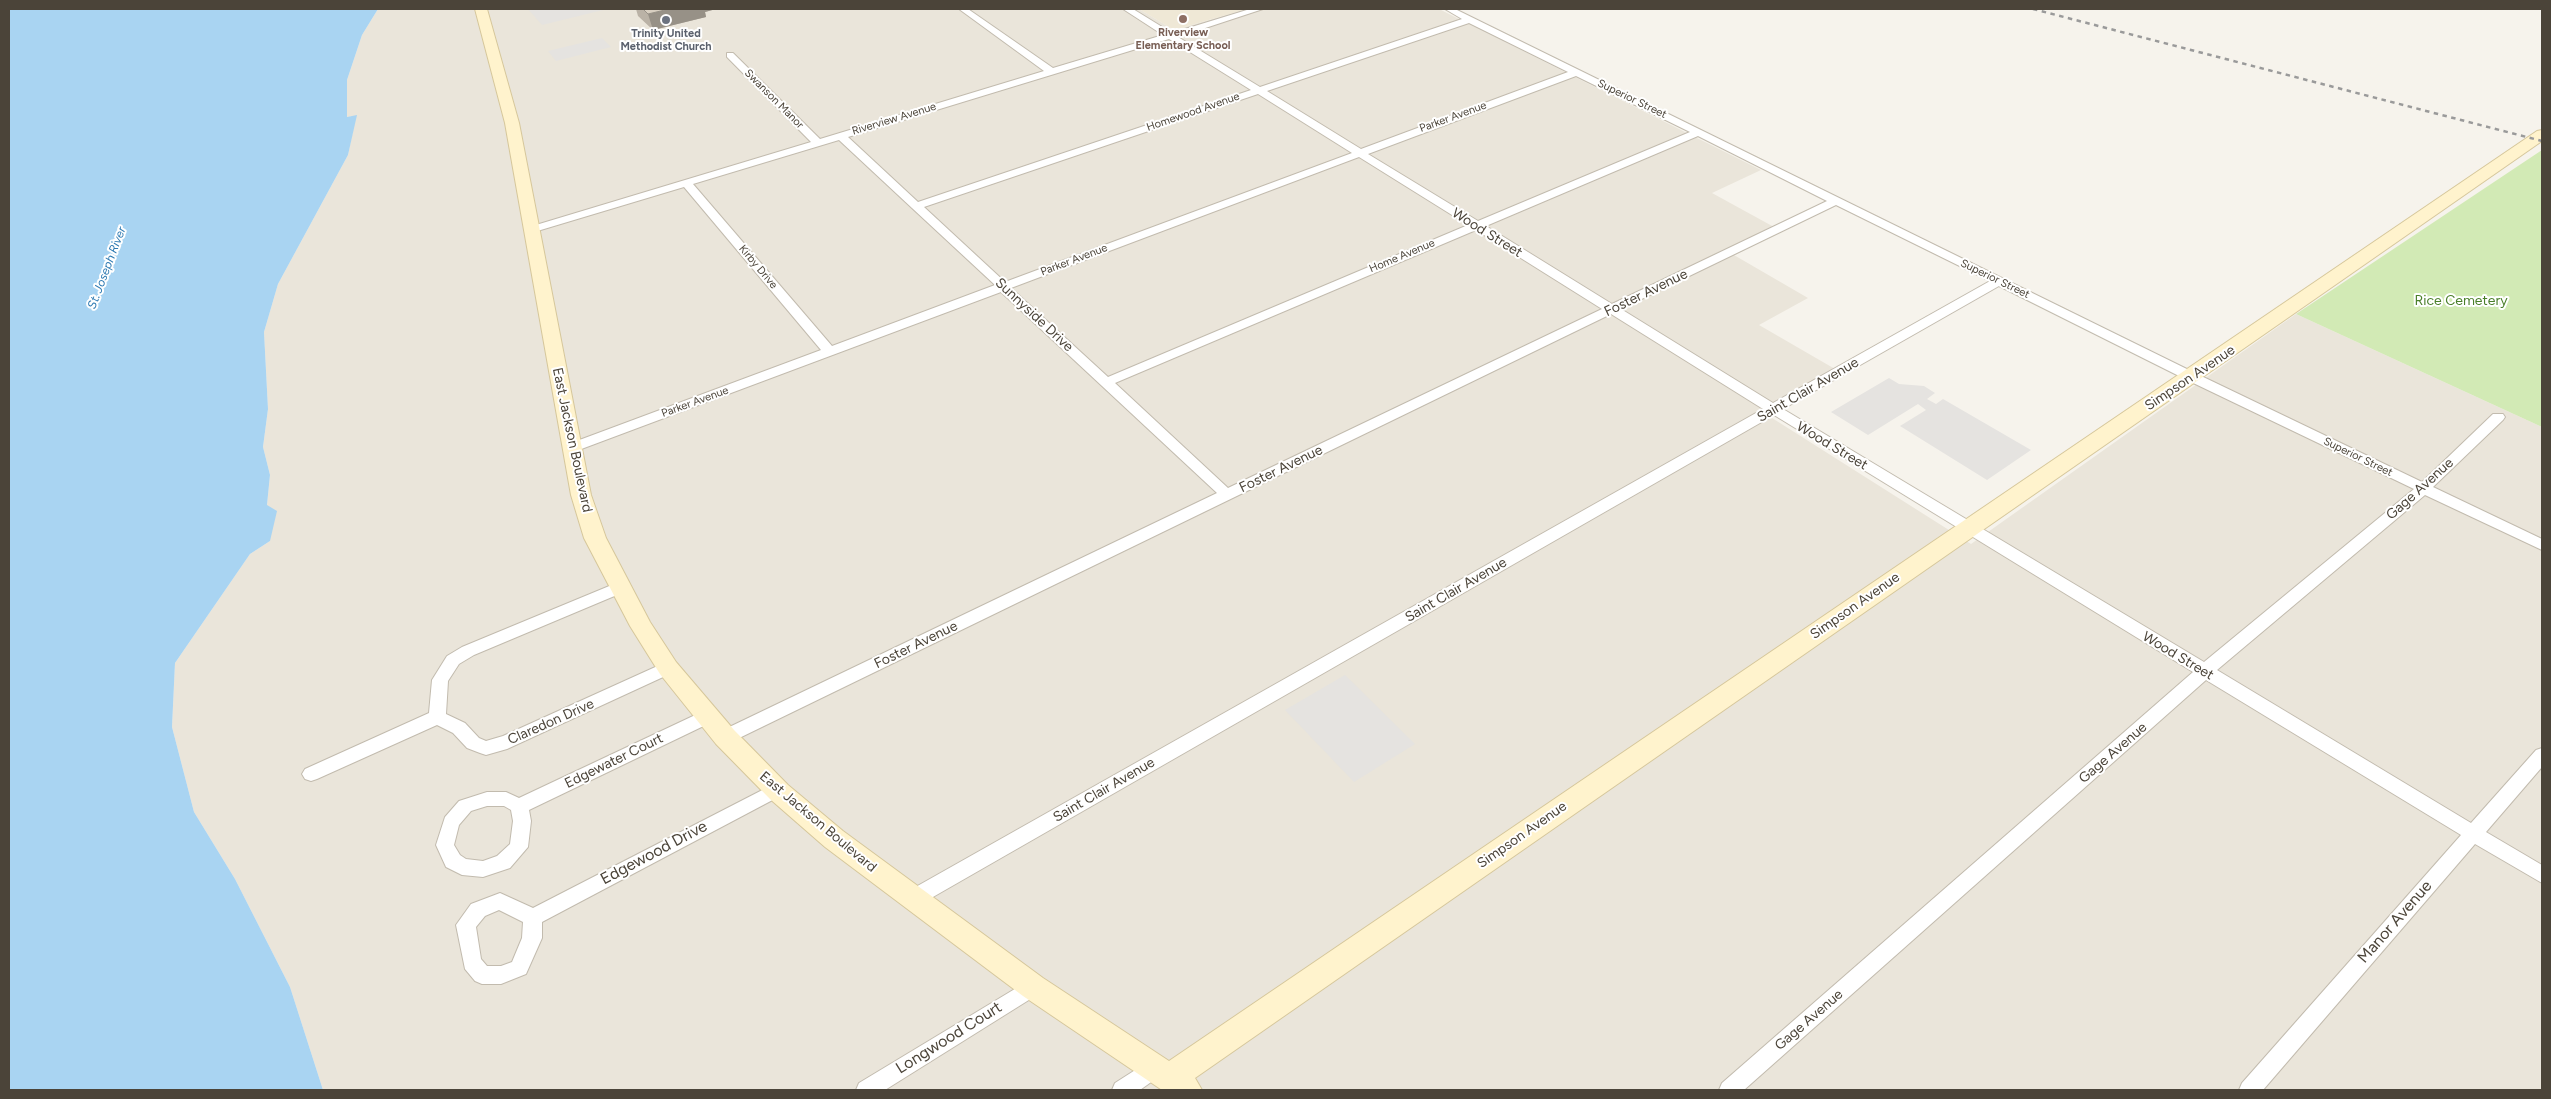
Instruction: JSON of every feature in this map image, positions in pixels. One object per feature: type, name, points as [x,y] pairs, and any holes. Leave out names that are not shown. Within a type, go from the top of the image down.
[{"type":"street","name":"East Jackson Boulevard","points":[[481,9],[512,123],[530,230],[581,495],[594,534],[619,588],[668,668],[725,737],[776,790],[834,839],[912,899],[1033,986],[1170,1079]]},
{"type":"street","points":[[963,9],[1050,71]]},
{"type":"street","name":"Wood Street","points":[[1127,9],[1773,410],[2542,875]]},
{"type":"street","name":"Riverview Avenue","points":[[530,230],[1259,9]]},
{"type":"street","name":"Superior Street","points":[[1449,9],[2192,377],[2542,545]]},
{"type":"street","name":"Homewood Avenue","points":[[916,206],[1471,19]]},
{"type":"street","name":"Swanson Manor","points":[[730,55],[818,142]]},
{"type":"street","name":"Parker Avenue","points":[[571,448],[1577,72]]},
{"type":"street","name":"Home Avenue","points":[[1106,382],[1699,132]]},
{"type":"street","name":"Simpson Avenue","points":[[1170,1079],[1968,528],[2192,377],[2542,134]]},
{"type":"street","name":"Sunnyside Drive","points":[[840,135],[1227,495]]},
{"type":"street","name":"Kirby Drive","points":[[686,183],[830,352]]},
{"type":"street","name":"Foster Avenue","points":[[725,737],[1837,200]]},
{"type":"street","name":"Saint Clair Avenue","points":[[912,899],[2000,281]]},
{"type":"street","name":"Gage Avenue","points":[[1730,1090],[2204,672],[2423,488],[2498,417]]},
{"type":"street","points":[[311,774],[437,717],[440,680],[453,660],[468,651],[619,588]]},
{"type":"street","name":"Claredon Drive","points":[[437,717],[459,728],[473,743],[486,748],[507,742],[668,668]]},
{"type":"street","name":"Edgewater Court","points":[[520,806],[708,716]]},
{"type":"street","name":"Manor Avenue","points":[[2249,1090],[2542,755]]},
{"type":"street","name":"Edgewood Drive","points":[[533,917],[776,790]]},
{"type":"street","points":[[506,799],[520,806],[522,821],[519,847],[503,862],[483,869],[462,867],[452,861],[445,845],[451,822],[465,806],[487,800],[506,799]]},
{"type":"street","name":"Longwood Court","points":[[866,1090],[1033,986]]},
{"type":"street","points":[[1122,1090],[1170,1079]]},
{"type":"shaded area","points":[[378,9],[1139,9],[1174,30],[1247,9],[1439,9],[1761,170],[1712,193],[1774,227],[1727,251],[1808,298],[1759,325],[1835,369],[1761,411],[1971,544],[2296,314],[2542,427],[2542,1090],[323,1090],[290,987],[235,879],[194,812],[172,727],[175,663],[250,554],[270,541],[267,505],[270,475],[263,447],[268,409],[264,332],[278,284],[348,155],[356,116],[347,117],[347,80],[362,35]]},
{"type":"shaded area","points":[[528,9],[602,9],[603,10],[542,25]]},
{"type":"shaded area","name":"Riverview Elementary School","points":[[1139,9],[1247,9],[1174,30]]},
{"type":"shaded area","points":[[602,38],[611,47],[556,61],[548,51]]},
{"type":"shaded area","points":[[1889,378],[1899,384],[1924,386],[1935,393],[1927,399],[1936,404],[1943,399],[2031,450],[1987,480],[1900,426],[1926,410],[1918,404],[1868,435],[1831,412]]},
{"type":"shaded area","points":[[1345,675],[1415,744],[1354,782],[1285,710]]},
{"type":"green space","name":"Rice Cemetery","points":[[2542,150],[2542,427],[2296,314]]},
{"type":"water","name":"St. Joseph River","points":[[9,9],[378,9],[362,35],[347,80],[347,117],[357,115],[348,155],[278,284],[264,332],[268,409],[263,447],[270,475],[267,505],[277,511],[270,541],[250,554],[175,663],[172,727],[194,812],[235,879],[290,987],[323,1090],[9,1090]]},
{"type":"building","points":[[643,9],[669,9],[648,14]]},
{"type":"railway","points":[[2033,9],[2542,141]]},
{"type":"place","name":"Riverview Elementary School","points":[[1183,19]]},
{"type":"place","name":"Trinity United Methodist Church","points":[[666,20]]}]
